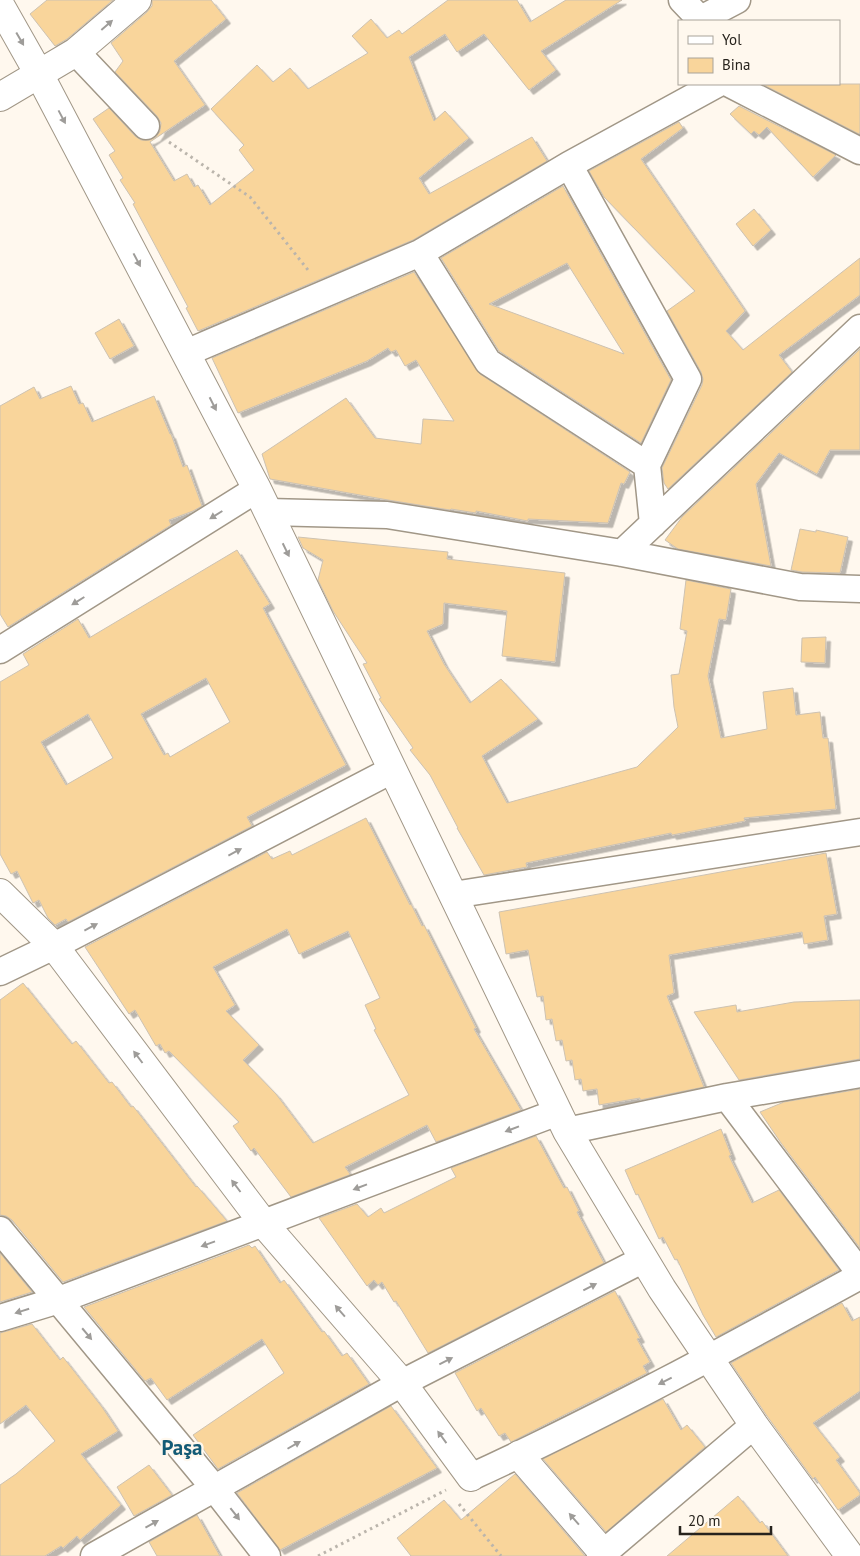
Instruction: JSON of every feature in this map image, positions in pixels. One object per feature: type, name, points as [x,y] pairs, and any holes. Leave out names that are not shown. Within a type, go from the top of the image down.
[{"type":"street","points":[[0,97],[76,52],[136,0]]},
{"type":"street","points":[[682,0],[701,20],[737,0]]},
{"type":"street","points":[[0,5],[39,74],[262,500],[562,1121],[662,1289],[754,1425],[847,1555]]},
{"type":"street","points":[[76,52],[146,126]]},
{"type":"street","points":[[186,353],[420,253],[569,165],[715,85]]},
{"type":"street","points":[[732,85],[860,151]]},
{"type":"street","points":[[569,165],[688,379],[646,466],[653,524]]},
{"type":"street","points":[[420,253],[488,362],[646,466]]},
{"type":"street","points":[[622,553],[860,328]]},
{"type":"street","points":[[0,650],[262,500],[387,515],[622,553],[800,587],[860,589]]},
{"type":"street","points":[[0,972],[54,946],[392,770]]},
{"type":"street","points":[[453,896],[860,832]]},
{"type":"street","points":[[0,894],[54,946],[264,1224],[402,1383],[471,1477],[519,1455],[709,1359],[860,1274],[727,1097]]},
{"type":"street","points":[[0,1318],[59,1300],[264,1224],[562,1121],[727,1097],[860,1074]]},
{"type":"street","points":[[0,1230],[215,1489],[267,1556]]},
{"type":"street","points":[[94,1556],[121,1549],[215,1489],[402,1383],[644,1259]]},
{"type":"street","points":[[519,1455],[603,1555],[754,1425]]},
{"type":"path","points":[[146,126],[250,197],[326,292]]},
{"type":"path","points":[[318,1556],[447,1489],[501,1556]]},
{"type":"building","points":[[47,0],[113,0],[67,39],[55,46],[30,14]]},
{"type":"building","points":[[152,0],[211,0],[226,19],[174,61],[205,105],[150,142],[174,181],[187,174],[194,187],[198,185],[210,205],[254,170],[239,150],[244,145],[211,109],[257,65],[273,82],[290,68],[308,89],[368,53],[352,36],[371,19],[387,38],[399,30],[402,34],[448,0],[517,0],[530,22],[566,0],[622,0],[541,51],[556,70],[529,90],[484,34],[457,52],[445,34],[409,57],[434,121],[445,111],[469,138],[419,178],[429,194],[532,137],[547,161],[413,240],[198,331],[186,308],[188,307],[133,204],[135,203],[120,180],[123,178],[109,155],[115,151],[93,119],[109,108],[141,140],[150,140],[156,137],[160,131],[161,123],[157,116],[115,72],[123,61],[111,43],[147,12],[152,6]]},
{"type":"building","points":[[860,84],[859,134],[764,85]]},
{"type":"building","points":[[739,106],[836,155],[813,177],[767,127],[759,135],[754,131],[751,134],[730,114]]},
{"type":"building","points":[[679,122],[683,128],[641,159],[745,311],[726,331],[743,350],[860,258],[860,295],[779,355],[792,372],[668,489],[664,483],[662,468],[702,385],[703,379],[701,372],[667,311],[695,291],[604,197],[589,171]]},
{"type":"building","points":[[563,186],[671,380],[641,443],[499,351],[441,258]],"holes":[[[567,263],[624,354],[489,304]]]},
{"type":"building","points":[[754,209],[771,230],[753,246],[736,224]]},
{"type":"building","points":[[414,272],[480,374],[630,472],[624,484],[621,483],[608,523],[528,519],[528,521],[476,511],[476,513],[450,510],[388,500],[270,479],[262,454],[346,398],[375,438],[421,444],[423,419],[454,421],[416,360],[405,366],[396,350],[391,352],[388,348],[367,361],[238,413],[212,358]]},
{"type":"building","points":[[119,319],[134,346],[110,359],[95,333]]},
{"type":"building","points":[[860,349],[860,450],[830,450],[817,474],[779,453],[756,484],[771,566],[678,549],[665,540],[682,517]]},
{"type":"building","points":[[71,386],[79,404],[83,403],[92,422],[154,396],[183,467],[187,465],[202,506],[169,520],[171,525],[8,627],[0,614],[0,406],[34,387],[40,399]]},
{"type":"building","points":[[800,529],[816,532],[816,530],[848,537],[840,573],[791,570]]},
{"type":"building","points":[[298,537],[448,552],[447,559],[565,573],[555,662],[502,656],[507,611],[444,603],[443,624],[427,631],[444,664],[470,703],[501,679],[538,719],[482,756],[507,803],[637,767],[678,727],[671,675],[679,674],[687,631],[680,629],[686,580],[731,589],[726,620],[719,619],[708,676],[721,738],[767,729],[763,692],[793,688],[796,715],[820,712],[823,738],[828,738],[836,809],[744,818],[745,821],[672,835],[671,833],[526,863],[527,867],[484,875],[430,775],[410,750],[413,748],[379,699],[381,698],[363,664],[367,663],[333,611],[318,580],[323,560],[303,548]]},
{"type":"building","points":[[237,550],[270,604],[263,608],[346,765],[247,817],[252,826],[68,922],[66,919],[55,925],[48,918],[39,900],[33,903],[17,871],[11,874],[0,854],[0,682],[29,665],[23,654],[78,619],[89,638]],"holes":[[[206,678],[230,722],[170,757],[168,753],[164,755],[141,714]],[[88,714],[113,758],[66,785],[41,742]]]},
{"type":"building","points":[[826,637],[825,663],[801,662],[802,638]]},
{"type":"building","points":[[366,818],[410,905],[422,926],[424,925],[476,1028],[474,1029],[521,1110],[436,1142],[427,1125],[345,1167],[349,1175],[291,1197],[254,1148],[251,1151],[233,1126],[239,1122],[169,1051],[165,1053],[160,1044],[156,1046],[135,1010],[129,1014],[85,947],[267,852],[272,859],[290,851],[292,855]],"holes":[[[287,929],[299,954],[348,931],[380,998],[365,1005],[376,1029],[374,1030],[409,1095],[313,1143],[276,1094],[243,1060],[259,1045],[226,1011],[235,1005],[213,967]]]},
{"type":"building","points":[[826,853],[837,914],[824,916],[828,940],[804,944],[802,932],[669,955],[674,993],[667,996],[704,1087],[640,1100],[640,1098],[599,1105],[597,1089],[583,1091],[581,1079],[575,1080],[572,1060],[566,1061],[562,1040],[556,1041],[552,1019],[546,1020],[543,996],[537,997],[528,950],[506,954],[499,912]]},
{"type":"building","points":[[23,983],[72,1044],[76,1041],[109,1083],[112,1082],[131,1107],[133,1106],[196,1187],[227,1221],[63,1282],[12,1220],[0,1215],[0,1000]]},
{"type":"building","points":[[860,1000],[860,1059],[739,1080],[694,1012],[736,1005],[737,1012],[794,1002]]},
{"type":"building","points":[[860,1089],[860,1248],[760,1112],[784,1102]]},
{"type":"building","points":[[721,1129],[731,1155],[729,1156],[752,1203],[779,1190],[839,1270],[716,1337],[703,1315],[677,1259],[675,1260],[663,1237],[659,1239],[625,1170]]},
{"type":"building","points":[[536,1136],[564,1188],[567,1187],[579,1211],[577,1212],[604,1263],[428,1353],[382,1282],[378,1285],[374,1280],[367,1286],[319,1218],[357,1204],[368,1217],[381,1208],[384,1213],[456,1177],[451,1168]]},
{"type":"building","points":[[249,1245],[252,1248],[255,1246],[280,1283],[284,1280],[322,1332],[324,1331],[342,1356],[347,1353],[369,1384],[218,1469],[193,1435],[284,1373],[262,1339],[167,1400],[151,1378],[145,1381],[84,1307]]},
{"type":"building","points":[[0,1253],[32,1292],[0,1302]]},
{"type":"building","points":[[615,1291],[640,1338],[637,1339],[650,1362],[643,1366],[647,1373],[511,1442],[505,1433],[499,1436],[481,1408],[477,1411],[455,1373]]},
{"type":"building","points":[[842,1303],[852,1321],[860,1317],[860,1391],[813,1423],[840,1457],[836,1460],[860,1493],[860,1495],[838,1510],[815,1477],[813,1479],[767,1416],[731,1363]]},
{"type":"building","points":[[32,1324],[60,1360],[63,1357],[118,1431],[81,1454],[121,1505],[80,1540],[77,1536],[63,1548],[61,1546],[45,1556],[0,1556],[0,1485],[55,1441],[26,1405],[0,1424],[0,1333]]},
{"type":"building","points":[[663,1399],[681,1430],[687,1425],[705,1447],[606,1532],[543,1459]]},
{"type":"building","points":[[391,1406],[437,1468],[280,1550],[237,1493]]},
{"type":"building","points":[[149,1465],[172,1495],[134,1516],[117,1487]]},
{"type":"building","points":[[515,1474],[585,1556],[411,1556],[397,1538],[444,1500],[461,1520]]},
{"type":"building","points":[[738,1496],[760,1523],[762,1521],[788,1556],[667,1556]]},
{"type":"building","points":[[197,1515],[220,1556],[157,1556],[149,1542]]},
{"type":"district","name":"Paşa","points":[[182,1448]]}]
